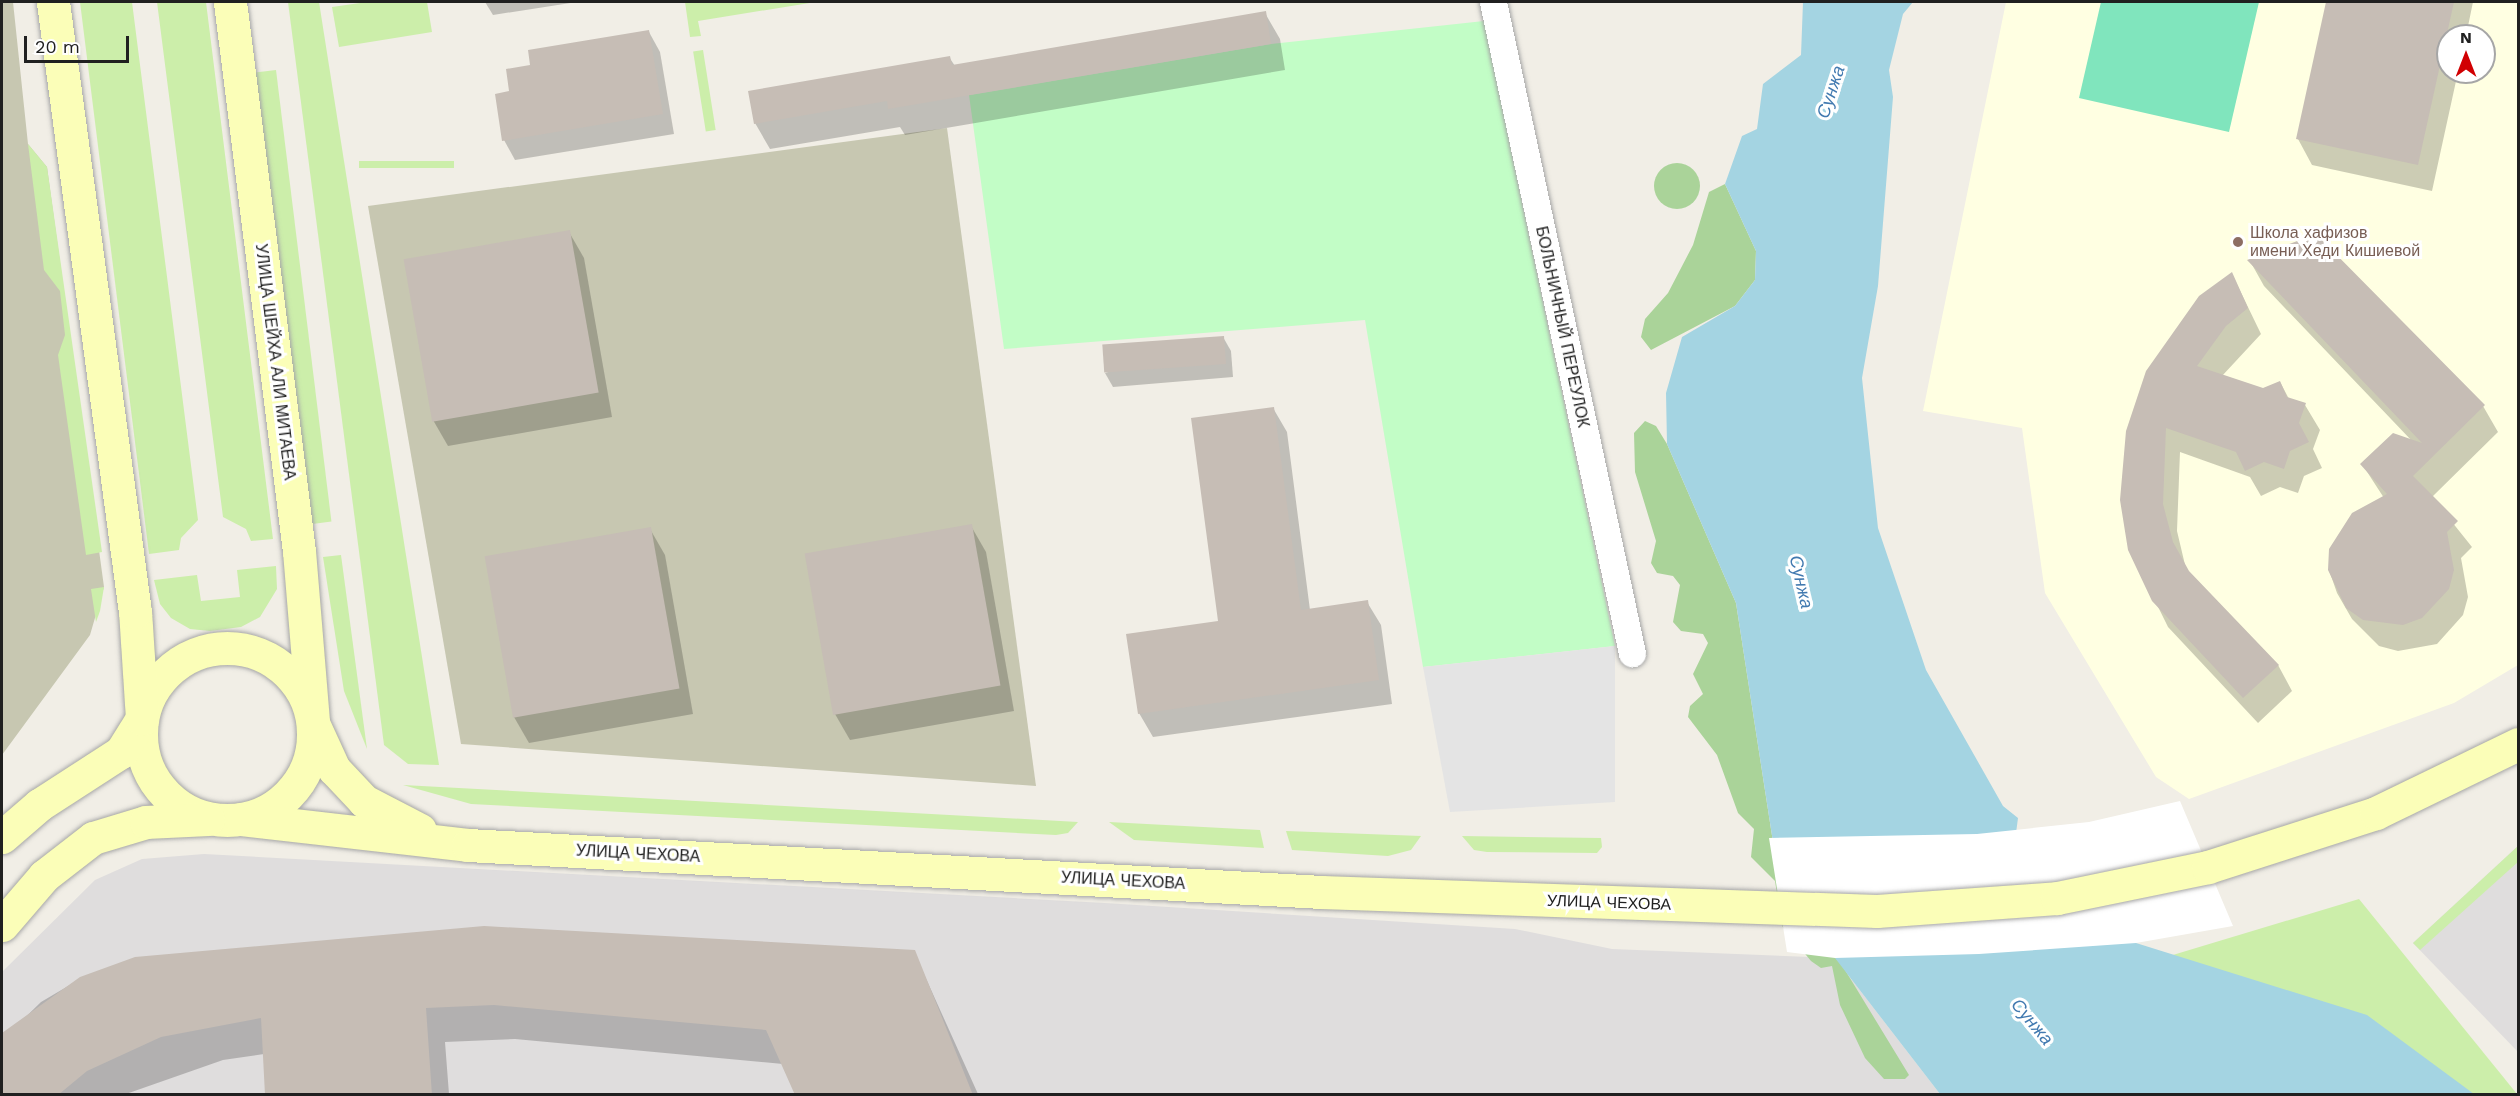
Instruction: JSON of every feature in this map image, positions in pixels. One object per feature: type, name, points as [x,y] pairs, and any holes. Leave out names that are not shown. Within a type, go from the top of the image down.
[{"type":"main road","points":[[53,2],[135,612],[145,760],[155,782],[191,812],[227,819],[468,844]]},
{"type":"main road","name":"УЛИЦА ШЕЙХА АЛИ МИТАЕВА","points":[[230,2],[299,551],[313,723]]},
{"type":"main road","points":[[2,837],[39,805],[121,752],[142,720],[154,686],[172,667],[219,648],[245,649],[290,675],[334,769],[364,801],[403,825],[468,844]]},
{"type":"main road","points":[[2,925],[44,876],[93,838],[146,822],[227,819],[288,794],[304,773],[313,723]]},
{"type":"main road","name":"УЛИЦА ЧЕХОВА","points":[[468,844],[1450,900],[1876,911],[2057,898],[2208,867],[2376,813],[2518,744]]},
{"type":"street","name":"БОЛЬНИЧНЫЙ ПЕРЕУЛОК","points":[[1493,2],[1632,653]]},
{"type":"shaded area","points":[[2,2],[13,2],[28,144],[47,167],[104,587],[90,635],[2,755]]},
{"type":"shaded area","name":"Школа хафизов имени Хеди Кишиевой","points":[[2006,2],[2518,2],[2518,665],[2454,703],[2189,799],[2156,777],[2045,593],[2022,428],[1923,411]]},
{"type":"shaded area","points":[[947,128],[1036,786],[461,744],[368,206]]},
{"type":"shaded area","points":[[1615,646],[1615,802],[1450,812],[1423,667]]},
{"type":"shaded area","points":[[2518,846],[2518,1052],[2413,943]]},
{"type":"shaded area","points":[[204,854],[1105,903],[1515,929],[1612,949],[1835,958],[1940,1094],[2,1094],[3,971],[95,880],[142,859]]},
{"type":"green space","points":[[80,2],[132,2],[198,520],[181,538],[179,550],[149,554]]},
{"type":"green space","points":[[157,2],[206,2],[273,539],[251,541],[246,529],[223,517]]},
{"type":"green space","points":[[288,2],[319,2],[439,765],[408,764],[384,745]]},
{"type":"green space","points":[[367,2],[427,2],[432,32],[339,47],[332,7]]},
{"type":"green space","points":[[685,2],[816,2],[698,21],[701,36],[690,37]]},
{"type":"green space","points":[[2101,2],[2259,2],[2229,132],[2079,98]]},
{"type":"green space","points":[[1484,21],[1615,646],[1423,667],[1365,320],[1004,349],[969,95],[1271,44]]},
{"type":"green space","points":[[703,50],[716,130],[706,132],[693,52]]},
{"type":"green space","points":[[276,70],[331,522],[311,524],[255,73]]},
{"type":"green space","points":[[28,144],[47,167],[102,552],[86,555],[58,355],[65,335],[60,291],[44,270]]},
{"type":"green space","points":[[359,161],[454,161],[454,168],[359,168]]},
{"type":"green space","points":[[1677,163],[1693,170],[1700,186],[1693,202],[1677,209],[1661,202],[1654,186],[1661,170]]},
{"type":"green space","points":[[1725,184],[1756,251],[1755,280],[1735,306],[1651,350],[1641,337],[1645,319],[1668,293],[1693,245],[1709,192]]},
{"type":"green space","points":[[1645,421],[1656,426],[1667,444],[1736,603],[1775,855],[1909,1075],[1905,1079],[1884,1079],[1865,1058],[1840,1005],[1832,966],[1821,968],[1811,961],[1782,926],[1775,881],[1751,857],[1754,829],[1738,813],[1717,755],[1688,717],[1690,706],[1703,694],[1693,674],[1708,643],[1703,634],[1681,631],[1673,622],[1680,585],[1673,576],[1657,573],[1651,563],[1656,541],[1635,472],[1634,433]]},
{"type":"green space","points":[[341,555],[367,749],[344,691],[323,557]]},
{"type":"green space","points":[[276,566],[277,589],[260,617],[241,627],[210,631],[190,629],[171,618],[160,604],[154,580],[197,575],[201,601],[240,597],[237,570]]},
{"type":"green space","points":[[104,587],[100,611],[96,622],[91,589]]},
{"type":"green space","points":[[403,785],[1078,822],[1068,833],[1056,835],[471,804]]},
{"type":"green space","points":[[1109,822],[1260,830],[1264,848],[1134,840]]},
{"type":"green space","points":[[1286,831],[1421,836],[1411,850],[1388,856],[1292,850]]},
{"type":"green space","points":[[1462,836],[1601,838],[1602,847],[1597,853],[1487,852],[1474,850]]},
{"type":"green space","points":[[2518,846],[2518,862],[2420,950],[2413,943]]},
{"type":"green space","points":[[2359,899],[2517,1094],[2215,1094],[2133,967]]},
{"type":"water","name":"Сунжа","points":[[1803,2],[1913,2],[1903,14],[1889,70],[1893,97],[1878,286],[1862,378],[1878,528],[1926,670],[2003,806],[2018,818],[2013,856],[2095,943],[2136,943],[2367,1015],[2474,1094],[1940,1094],[1835,958],[1775,855],[1736,603],[1667,444],[1666,393],[1682,337],[1735,306],[1755,280],[1756,251],[1725,184],[1742,136],[1757,129],[1763,84],[1801,55]]},
{"type":"pier","points":[[2180,801],[2233,926],[2136,943],[1979,954],[1835,958],[1787,952],[1769,838],[1977,834],[2089,822]]},
{"type":"building","points":[[2326,2],[2454,2],[2449,24],[2436,24],[2436,84],[2418,165],[2296,139]]},
{"type":"building","points":[[1266,11],[1271,44],[888,109],[887,101],[754,124],[748,91],[950,56],[952,65]]},
{"type":"building","points":[[649,30],[663,114],[502,141],[495,94],[509,91],[506,69],[530,65],[528,50]]},
{"type":"building","points":[[570,230],[599,392],[432,422],[404,259]]},
{"type":"building","points":[[2316,234],[2485,405],[2413,476],[2458,521],[2447,532],[2454,570],[2449,589],[2422,618],[2403,625],[2363,620],[2346,608],[2328,570],[2329,549],[2352,513],[2387,494],[2360,464],[2393,433],[2422,443],[2247,260]]},
{"type":"building","points":[[2232,272],[2248,308],[2226,326],[2197,366],[2263,388],[2280,381],[2287,397],[2306,403],[2299,423],[2309,442],[2290,451],[2284,469],[2264,462],[2245,471],[2236,452],[2166,428],[2163,504],[2173,542],[2189,571],[2279,665],[2243,698],[2152,601],[2128,550],[2120,500],[2126,431],[2146,371],[2199,296]]},
{"type":"building","points":[[1224,336],[1226,364],[1104,372],[1102,345]]},
{"type":"building","points":[[1274,407],[1301,610],[1368,600],[1379,680],[1138,714],[1126,634],[1218,621],[1191,418]]},
{"type":"building","points":[[972,524],[1000,686],[833,715],[805,554]]},
{"type":"building","points":[[651,527],[679,689],[513,718],[485,556]]},
{"type":"building","points":[[484,926],[915,950],[973,1095],[795,1095],[766,1030],[494,1005],[426,1008],[432,1095],[265,1095],[261,1018],[161,1037],[87,1071],[58,1095],[2,1095],[2,1033],[80,977],[135,957]]},
{"type":"place","name":"Школа хафизов имени Хеди Кишиевой","points":[[2238,242]]}]
